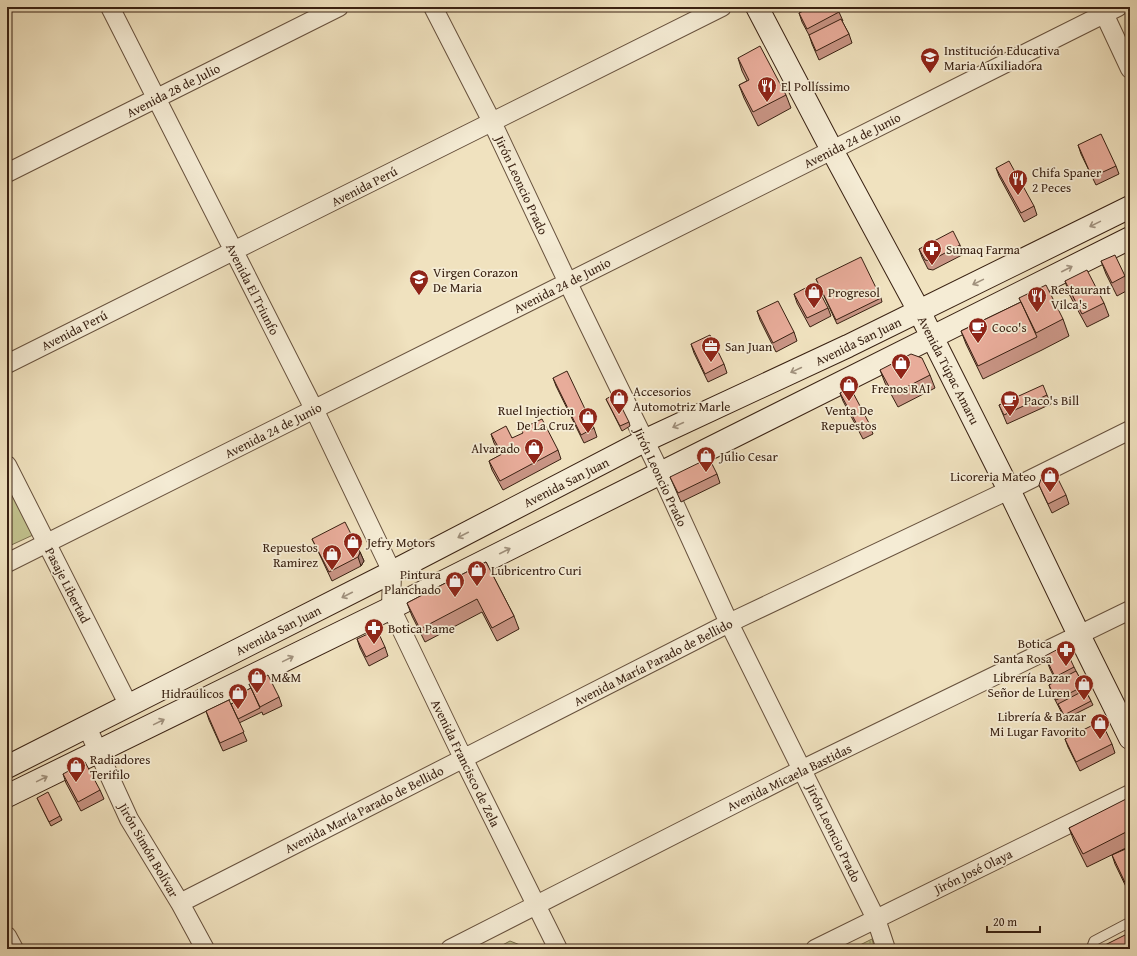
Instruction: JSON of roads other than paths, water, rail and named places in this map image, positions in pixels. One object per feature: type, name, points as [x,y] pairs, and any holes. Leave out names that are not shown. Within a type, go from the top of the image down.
[{"type":"main road","name":"Avenida Túpac Amaru","points":[[757,7],[919,311],[1009,490],[1130,738]]},
{"type":"main road","name":"Avenida San Juan","points":[[7,767],[392,572],[644,441],[848,346],[1130,207]]},
{"type":"main road","points":[[7,796],[391,608],[1130,238]]},
{"type":"street","name":"Avenida El Triunfo","points":[[110,7],[314,409],[392,572]]},
{"type":"street","name":"Avenida 28 de Julio","points":[[7,173],[339,7]]},
{"type":"street","name":"Jirón Leoncio Prado","points":[[433,7],[492,122],[660,472],[729,623],[876,919],[886,949]]},
{"type":"street","name":"Avenida Perú","points":[[7,364],[722,7]]},
{"type":"street","name":"Avenida 24 de Junio","points":[[7,563],[568,283],[1108,9]]},
{"type":"street","points":[[1108,9],[1130,69]]},
{"type":"street","name":"Avenida María Parado de Bellido","points":[[180,903],[729,623],[1009,490],[1130,430]]},
{"type":"street","name":"Pasaje Libertad","points":[[7,465],[129,706]]},
{"type":"street","name":"Avenida Francisco de Zela","points":[[392,572],[391,608],[463,758],[558,949]]},
{"type":"street","name":"Avenida Micaela Bastidas","points":[[450,949],[803,770],[1130,610]]},
{"type":"street","name":"Jirón Simón Bolívar","points":[[87,727],[129,819],[180,903],[205,949]]},
{"type":"street","name":"Jirón José Olaya","points":[[816,949],[1130,794]]},
{"type":"street","points":[[7,936],[14,949]]},
{"type":"lane","points":[[1091,949],[1094,941],[1130,922]]},
{"type":"place","name":"Institución Educativa Maria Auxiliadora","points":[[930,74]]},
{"type":"place","name":"El Pollíssimo","points":[[767,103]]},
{"type":"place","name":"Chifa Spaner 2 Peces","points":[[1018,196]]},
{"type":"place","name":"Sumaq Farma","points":[[932,266]]},
{"type":"place","name":"Virgen Corazon De Maria","points":[[419,296]]},
{"type":"place","name":"Progresol","points":[[814,309]]},
{"type":"place","name":"Restaurant Vilca's","points":[[1037,313]]},
{"type":"place","name":"Coco's","points":[[978,344]]},
{"type":"place","name":"San Juan","points":[[711,363]]},
{"type":"place","name":"Frenos RAI","points":[[901,380]]},
{"type":"place","name":"Venta De Repuestos","points":[[849,402]]},
{"type":"place","name":"Accesorios Automotriz Marle","points":[[619,415]]},
{"type":"place","name":"Paco's Bill","points":[[1010,417]]},
{"type":"place","name":"Ruel Injection De La Cruz","points":[[588,434]]},
{"type":"place","name":"Alvarado","points":[[534,465]]},
{"type":"place","name":"Julio Cesar","points":[[706,473]]},
{"type":"place","name":"Licoreria Mateo","points":[[1050,493]]},
{"type":"place","name":"Jefry Motors","points":[[353,559]]},
{"type":"place","name":"Repuestos Ramirez","points":[[332,571]]},
{"type":"place","name":"Lubricentro Curi","points":[[477,587]]},
{"type":"place","name":"Pintura Planchado","points":[[455,598]]},
{"type":"place","name":"Botica Pame","points":[[374,645]]},
{"type":"place","name":"Botica Santa Rosa","points":[[1066,667]]},
{"type":"place","name":"M&M","points":[[257,694]]},
{"type":"place","name":"Librería Bazar Señor de Luren","points":[[1084,701]]},
{"type":"place","name":"Hidraulicos","points":[[238,710]]},
{"type":"place","name":"Librería & Bazar Mi Lugar Favorito","points":[[1100,740]]},
{"type":"place","name":"Radiadores Terifilo","points":[[76,783]]}]
